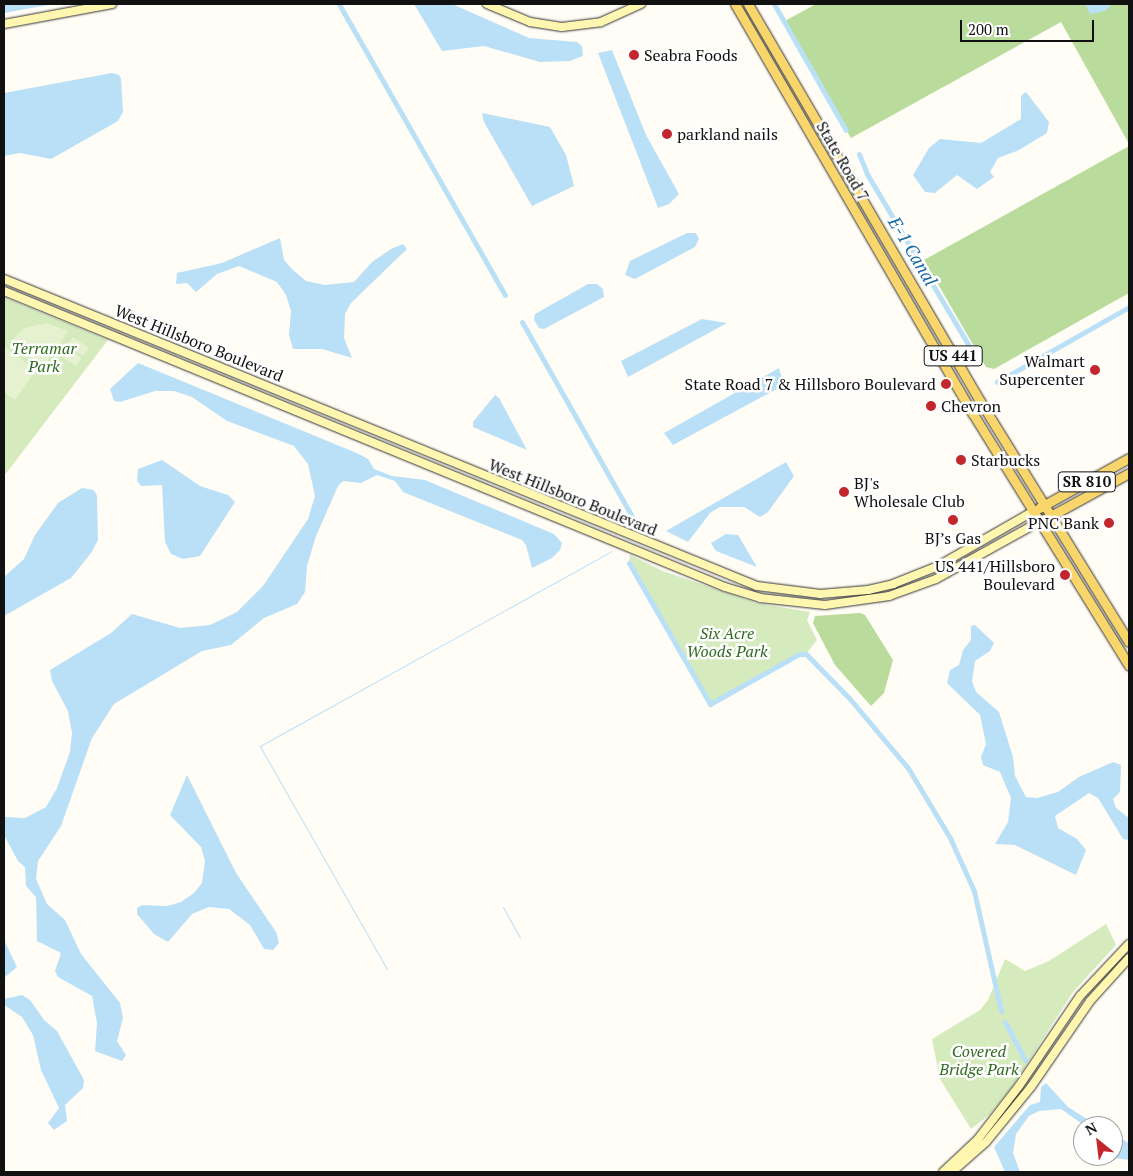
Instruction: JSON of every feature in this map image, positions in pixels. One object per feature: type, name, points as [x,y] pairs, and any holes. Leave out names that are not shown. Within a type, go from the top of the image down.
[{"type":"main road","name":"State Road 7","points":[[735,4],[916,318],[1038,522],[1129,666]]},
{"type":"main road","name":"State Road 7","points":[[748,4],[833,152],[1044,506],[1129,642]]},
{"type":"main road","points":[[809,133],[824,148],[833,152]]},
{"type":"main road","points":[[823,157],[833,160],[848,176]]},
{"type":"main road","points":[[916,318],[928,322],[942,335]]},
{"type":"main road","name":"West Hillsboro Boulevard","points":[[1032,512],[1129,458]]},
{"type":"main road","name":"West Hillsboro Boulevard","points":[[1038,522],[1129,473]]},
{"type":"street","points":[[4,24],[112,4]]},
{"type":"street","points":[[487,4],[530,22],[562,26],[601,22],[640,4]]},
{"type":"street","name":"West Hillsboro Boulevard","points":[[4,279],[740,581],[803,594],[868,590],[928,571],[1032,512]]},
{"type":"street","name":"West Hillsboro Boulevard","points":[[4,290],[725,587],[789,603],[825,605],[868,601],[936,579],[1038,522]]},
{"type":"street","points":[[868,590],[868,601]]},
{"type":"street","points":[[943,1172],[978,1139],[1019,1086],[1080,996],[1129,944]]},
{"type":"street","points":[[952,1172],[976,1152],[1004,1120],[1085,1007],[1129,958]]},
{"type":"green space","points":[[816,4],[1129,4],[1129,144],[1061,22],[851,138],[783,22]]},
{"type":"green space","points":[[1129,146],[1129,293],[994,369],[986,367],[924,260]]},
{"type":"green space","name":"Terramar Park","points":[[4,297],[108,340],[4,476]]},
{"type":"green space","points":[[47,323],[68,331],[45,364],[41,364],[10,343],[24,328]]},
{"type":"green space","points":[[73,337],[89,348],[83,356],[67,345]]},
{"type":"green space","points":[[4,347],[36,370],[15,400],[4,392]]},
{"type":"green space","points":[[66,347],[82,358],[76,366],[60,355]]},
{"type":"green space","name":"Six Acre Woods Park","points":[[630,555],[663,571],[756,603],[810,612],[807,620],[817,640],[806,654],[799,654],[710,704],[629,563]]},
{"type":"green space","points":[[860,613],[865,615],[893,660],[884,693],[871,706],[835,665],[813,623],[815,616]]},
{"type":"green space","name":"Covered Bridge Park","points":[[1106,924],[1116,945],[1073,992],[1012,1087],[989,1115],[971,1129],[940,1079],[932,1039],[980,1010],[988,1000],[1005,959],[1025,971],[1049,961]]},
{"type":"water","points":[[4,4],[54,4],[4,13]]},
{"type":"water","points":[[414,4],[452,4],[529,38],[577,42],[582,46],[583,56],[570,61],[540,62],[484,46],[442,51]]},
{"type":"water","points":[[1085,4],[1112,4],[1105,11],[1090,14]]},
{"type":"water","points":[[612,50],[646,135],[679,194],[669,204],[658,208],[598,53]]},
{"type":"water","points":[[112,73],[119,75],[121,79],[123,112],[118,121],[51,159],[20,153],[4,156],[4,93]]},
{"type":"water","points":[[1026,92],[1049,122],[1047,133],[1019,150],[998,158],[990,172],[994,177],[977,189],[957,175],[935,193],[925,192],[913,175],[929,148],[940,139],[981,143],[1021,119],[1021,96]]},
{"type":"water","points":[[482,113],[550,127],[566,155],[574,186],[532,206],[484,122]]},
{"type":"water","points":[[687,233],[696,233],[699,239],[695,247],[635,279],[625,275],[630,261]]},
{"type":"water","points":[[280,238],[284,260],[293,270],[306,281],[325,285],[354,282],[372,262],[391,249],[403,244],[407,249],[351,303],[345,314],[344,338],[352,358],[322,349],[293,349],[289,335],[291,311],[286,295],[277,282],[239,266],[217,274],[196,292],[187,283],[176,284],[177,273],[222,263]]},
{"type":"water","points":[[588,284],[597,284],[603,289],[604,297],[544,329],[539,328],[534,320],[535,314]]},
{"type":"water","points":[[702,319],[727,323],[628,377],[621,361]]},
{"type":"water","points":[[138,363],[359,454],[368,459],[374,469],[392,476],[425,480],[554,534],[562,543],[560,550],[552,558],[532,568],[526,545],[522,540],[403,492],[395,481],[377,475],[361,483],[343,481],[338,486],[316,536],[307,566],[305,592],[297,604],[264,618],[231,645],[202,651],[114,704],[92,738],[61,826],[38,861],[36,879],[47,904],[65,920],[81,954],[120,1003],[123,1018],[117,1041],[126,1055],[122,1061],[95,1051],[97,1023],[92,996],[58,977],[55,971],[61,953],[37,941],[36,897],[26,886],[25,867],[18,861],[4,835],[4,817],[25,818],[46,807],[57,788],[70,752],[72,733],[68,711],[52,681],[50,670],[111,633],[132,614],[180,628],[210,625],[237,612],[263,586],[308,519],[315,496],[308,464],[294,446],[227,421],[192,397],[174,391],[155,391],[120,402],[114,401],[110,389]]},
{"type":"water","points":[[779,368],[784,385],[673,445],[664,433]]},
{"type":"water","points":[[495,395],[499,398],[527,450],[473,427],[473,422]]},
{"type":"water","points":[[162,460],[200,486],[228,495],[235,502],[200,556],[183,559],[171,554],[165,542],[162,485],[141,486],[137,481],[138,469]]},
{"type":"water","points":[[786,462],[794,476],[768,512],[760,517],[744,507],[720,507],[710,513],[688,542],[666,531]]},
{"type":"water","points":[[82,488],[94,490],[97,496],[98,540],[91,553],[71,578],[4,616],[4,577],[24,559],[35,535],[58,503]]},
{"type":"water","points":[[726,534],[738,535],[757,567],[716,551],[711,543]]},
{"type":"water","points":[[975,625],[994,643],[990,651],[975,661],[972,681],[976,692],[999,712],[1013,757],[1015,776],[1026,797],[1037,798],[1058,792],[1079,777],[1113,762],[1121,765],[1120,792],[1113,799],[1116,808],[1129,818],[1129,840],[1123,839],[1098,798],[1089,793],[1055,816],[1058,828],[1077,839],[1086,850],[1076,875],[1015,845],[995,844],[1008,822],[1011,798],[1000,772],[983,765],[981,757],[986,744],[980,715],[947,683],[950,670],[959,665],[963,650],[971,640],[971,626]]},
{"type":"water","points":[[187,775],[236,873],[276,932],[279,943],[273,950],[264,949],[250,925],[229,909],[209,907],[192,914],[168,942],[154,934],[137,914],[137,908],[142,905],[167,906],[181,902],[194,893],[202,883],[205,861],[201,847],[170,815]]},
{"type":"water","points":[[4,940],[17,967],[4,978]]},
{"type":"water","points":[[22,995],[30,1000],[44,1020],[57,1031],[84,1080],[83,1088],[65,1105],[67,1121],[54,1130],[48,1123],[59,1108],[41,1070],[33,1035],[22,1017],[4,1005],[4,999]]},
{"type":"water","points":[[1046,1083],[1068,1107],[1082,1116],[1073,1118],[1061,1109],[1039,1111],[1029,1116],[1016,1134],[1013,1153],[1020,1172],[1005,1172],[994,1147],[1030,1105],[1040,1102],[1041,1087]]},
{"type":"water","points":[[1123,1140],[1129,1143],[1129,1160],[1123,1159]]},
{"type":"waterway","points":[[339,4],[505,295]]},
{"type":"waterway","name":"E-1 Canal","points":[[774,4],[846,130]]},
{"type":"waterway","name":"E-1 Canal","points":[[859,154],[867,174],[969,346]]},
{"type":"waterway","points":[[997,382],[1129,307]]},
{"type":"waterway","points":[[522,322],[631,515]]},
{"type":"waterway","points":[[387,969],[260,746],[612,551]]},
{"type":"waterway","points":[[629,563],[710,704],[799,654],[806,654],[850,699],[908,768],[950,838],[974,891],[1001,1011]]},
{"type":"waterway","points":[[503,907],[520,938]]},
{"type":"waterway","points":[[1005,1022],[1025,1060]]},
{"type":"place","name":"Seabra Foods","points":[[634,55]]},
{"type":"place","name":"parkland nails","points":[[667,134]]},
{"type":"place","name":"Walmart Supercenter","points":[[1095,370]]},
{"type":"place","name":"State Road 7 & Hillsboro Boulevard","points":[[946,384]]},
{"type":"place","name":"Chevron","points":[[931,406]]},
{"type":"place","name":"Starbucks","points":[[961,460]]},
{"type":"place","name":"BJ's Wholesale Club","points":[[844,492]]},
{"type":"place","name":"BJ’s Gas","points":[[953,520]]},
{"type":"place","name":"PNC Bank","points":[[1109,523]]},
{"type":"place","name":"US 441/Hillsboro Boulevard","points":[[1065,575]]}]
